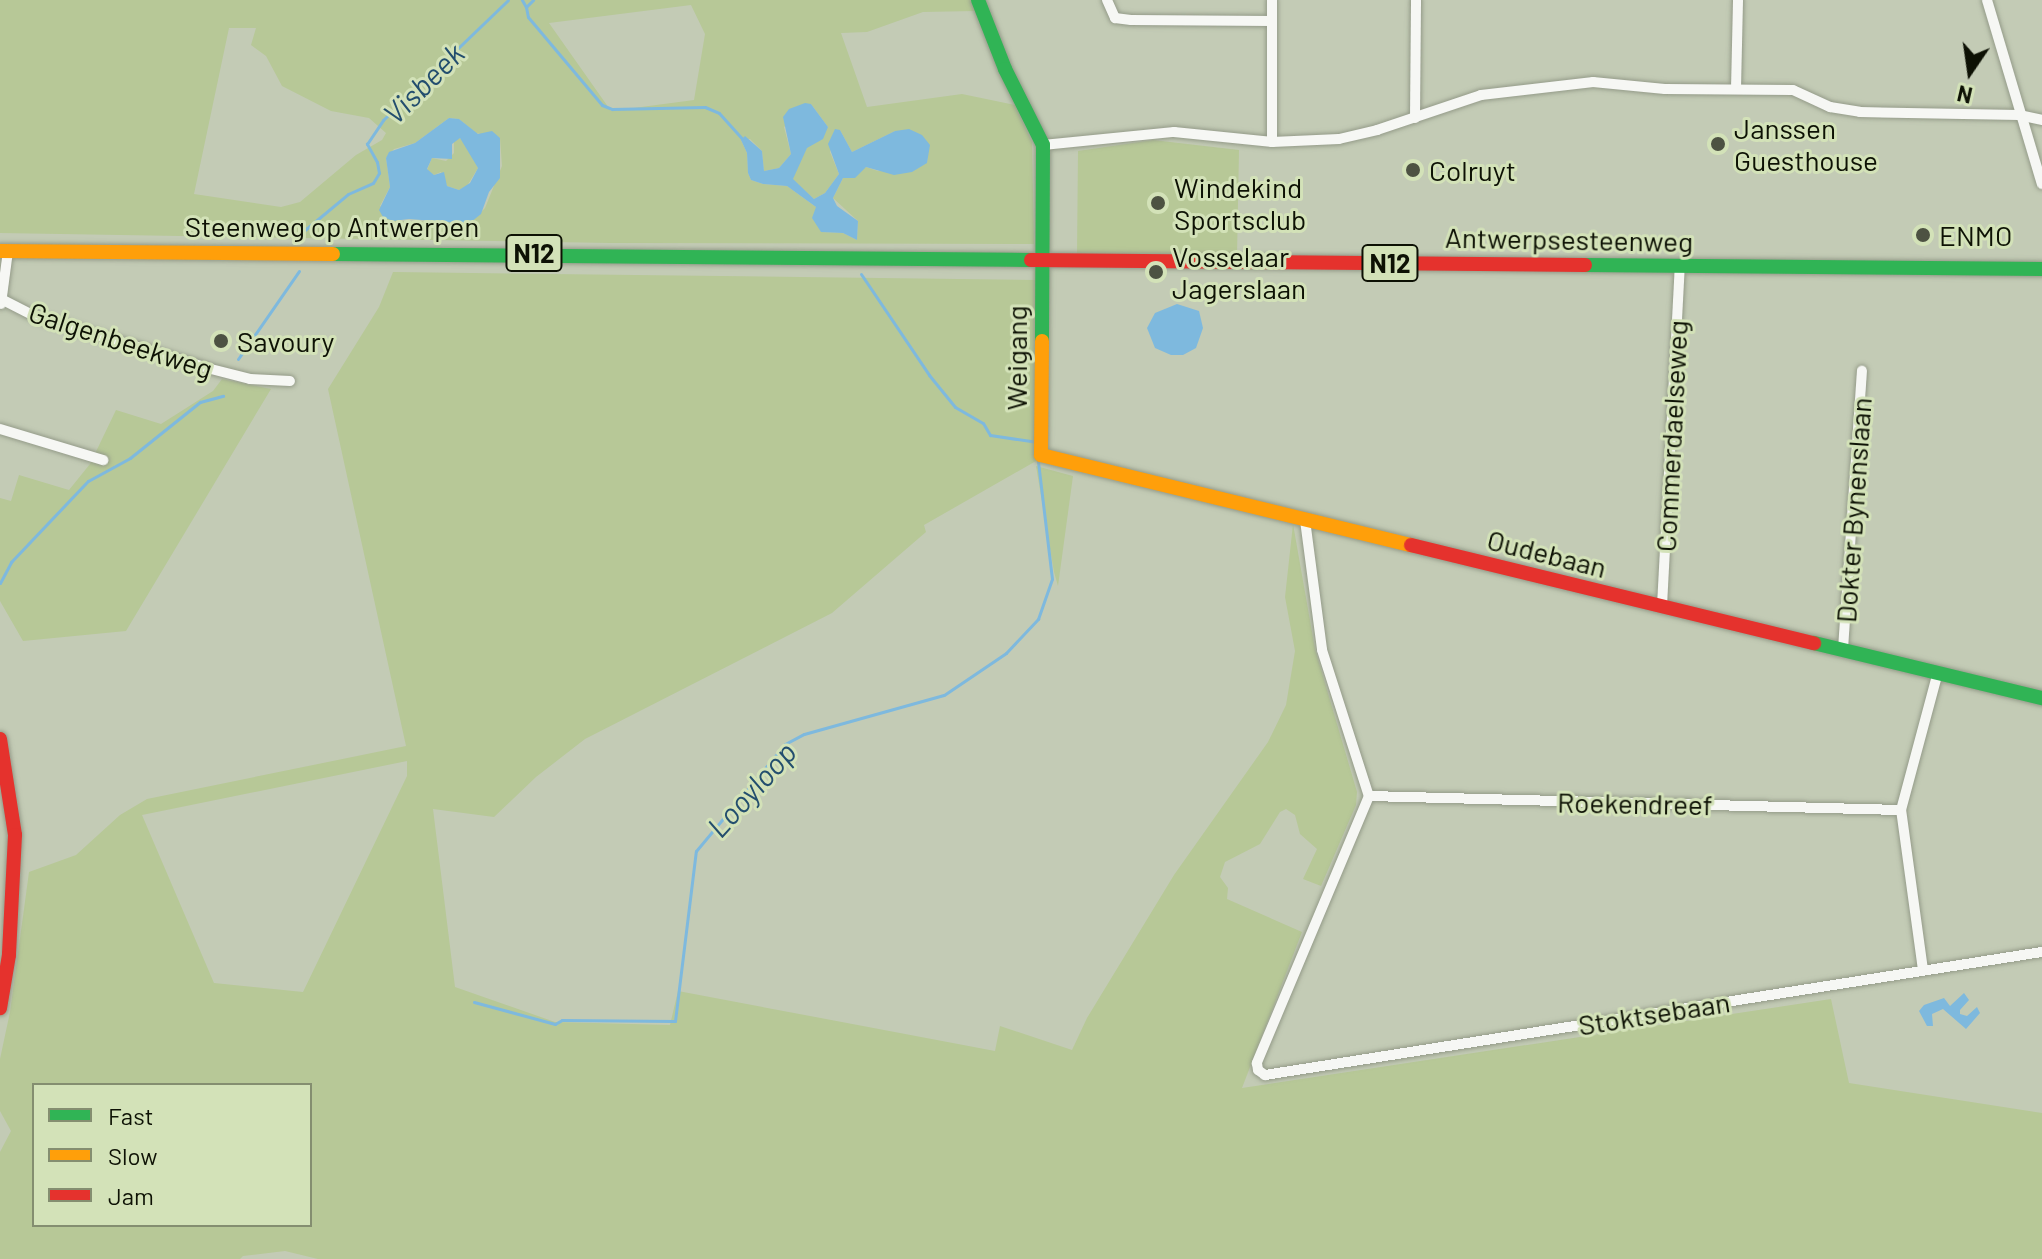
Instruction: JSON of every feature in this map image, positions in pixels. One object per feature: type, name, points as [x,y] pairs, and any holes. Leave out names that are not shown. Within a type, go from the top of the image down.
[{"type":"main road","points":[[978,0],[1005,69],[1043,145]]},
{"type":"main road","name":"Weigang","points":[[1041,455],[1043,145]]},
{"type":"main road","name":"Steenweg op Antwerpen","points":[[4,251],[856,258]]},
{"type":"main road","name":"Antwerpsesteenweg","points":[[856,258],[2042,269]]},
{"type":"main road","name":"Oudebaan","points":[[1041,455],[2042,698]]},
{"type":"main road","points":[[0,739],[15,835],[9,955],[0,1008]]},
{"type":"main road","points":[[0,961],[10,924]]},
{"type":"street","points":[[1107,0],[1115,18],[1272,21]]},
{"type":"street","points":[[1272,0],[1272,142]]},
{"type":"street","points":[[1415,118],[1416,0]]},
{"type":"street","points":[[1736,89],[1738,0]]},
{"type":"street","points":[[1987,0],[2042,184]]},
{"type":"street","points":[[1043,145],[1174,132],[1272,142],[1339,139],[1415,118],[1481,95],[1593,82],[1665,89],[1793,90],[1830,107],[1860,112],[2019,115],[2042,120]]},
{"type":"street","name":"Galgenbeekweg","points":[[4,251],[2,303],[37,317],[197,365],[250,379],[290,381]]},
{"type":"street","name":"Commerdaelseweg","points":[[1662,606],[1680,266]]},
{"type":"street","name":"Dokter Bynenslaan","points":[[1843,649],[1862,371]]},
{"type":"street","points":[[0,429],[103,460]]},
{"type":"street","points":[[1305,520],[1322,650],[1369,796]]},
{"type":"street","points":[[1923,970],[1901,810],[1938,672]]},
{"type":"street","name":"Roekendreef","points":[[1369,796],[1901,810]]},
{"type":"street","name":"Stoktsebaan","points":[[1369,796],[1257,1063],[1258,1070],[1265,1075],[2042,952]]},
{"type":"green space","points":[[0,0],[971,0],[975,11],[923,12],[867,32],[841,33],[867,107],[962,94],[1015,105],[1032,142],[1034,244],[610,243],[0,233]],"holes":[[[691,5],[705,34],[694,100],[611,111],[549,23]],[[229,28],[256,28],[251,45],[266,56],[282,86],[331,111],[369,118],[386,133],[382,140],[356,155],[300,202],[281,207],[194,194]],[[811,104],[828,127],[807,147],[792,179],[814,199],[825,193],[839,174],[830,152],[840,130],[852,152],[895,131],[929,145],[927,163],[878,171],[866,167],[843,178],[833,198],[858,221],[857,240],[843,233],[821,232],[816,207],[787,186],[763,184],[751,180],[748,173],[747,153],[741,140],[750,139],[762,151],[764,171],[779,168],[791,154],[784,127]],[[449,118],[459,119],[476,133],[500,138],[502,166],[485,208],[471,222],[401,221],[380,206],[390,187],[386,158],[394,149],[415,143]]]},
{"type":"green space","points":[[459,137],[469,148],[478,168],[467,186],[459,190],[447,186],[441,172],[434,175],[427,170],[432,158],[446,161],[454,153],[454,139]]},
{"type":"green space","name":"Windekind Sportsclub","points":[[1153,140],[1239,150],[1237,256],[1077,255],[1078,151]]},
{"type":"green space","points":[[393,272],[1036,280],[1036,461],[924,525],[926,532],[832,613],[585,739],[536,777],[494,817],[433,809],[455,987],[555,1022],[670,1025],[678,991],[995,1051],[1000,1026],[1072,1050],[1087,1018],[1174,875],[1268,742],[1286,705],[1295,651],[1285,597],[1293,524],[1315,649],[1357,792],[1356,805],[1321,886],[1303,879],[1317,849],[1300,834],[1295,815],[1286,809],[1280,812],[1260,844],[1225,862],[1220,877],[1228,888],[1227,899],[1302,932],[1242,1088],[1831,999],[1849,1083],[2042,1113],[2042,1259],[318,1259],[285,1251],[243,1256],[240,1259],[0,1259],[0,1152],[11,1131],[0,1111],[0,1059],[10,1012],[29,872],[76,855],[120,815],[147,799],[406,746],[328,389],[379,307]],"holes":[[[407,761],[407,776],[303,992],[214,983],[142,815]]]},
{"type":"green space","points":[[222,379],[271,389],[126,631],[23,641],[0,601],[0,498],[11,501],[19,475],[69,490],[90,464],[116,410],[161,424],[213,391]]},
{"type":"green space","points":[[1036,466],[1073,476],[1058,586],[1054,572]]},
{"type":"water","points":[[811,104],[828,127],[823,139],[807,148],[793,179],[814,199],[825,193],[839,174],[828,144],[835,129],[840,130],[852,152],[895,131],[909,129],[922,135],[930,145],[927,163],[912,172],[894,175],[866,167],[855,178],[843,178],[833,198],[837,206],[858,221],[857,240],[843,233],[821,232],[812,218],[816,207],[787,186],[751,180],[748,173],[747,153],[741,140],[745,136],[762,151],[764,171],[779,168],[791,154],[783,117],[789,109]]},
{"type":"water","points":[[449,118],[459,119],[478,134],[492,131],[500,138],[500,178],[489,192],[481,214],[471,222],[459,223],[409,219],[393,221],[383,217],[379,210],[390,187],[386,158],[389,152],[415,143]],"holes":[[[460,138],[478,168],[470,183],[459,190],[447,186],[444,172],[434,175],[427,169],[432,158],[452,159],[452,144]]]},
{"type":"water","points":[[1177,304],[1199,311],[1203,328],[1196,348],[1183,355],[1171,355],[1155,348],[1147,328],[1155,313]]},
{"type":"water","points":[[1964,993],[1969,1000],[1960,1014],[1967,1016],[1977,1007],[1980,1013],[1966,1029],[1943,1009],[1932,1014],[1933,1026],[1927,1026],[1919,1011],[1924,1005],[1944,998],[1950,1006]]},
{"type":"waterway","name":"Visbeek","points":[[300,234],[348,194],[373,183],[379,173],[367,144],[383,120],[508,0]]},
{"type":"waterway","name":"Visbeek","points":[[522,0],[526,7],[533,0]]},
{"type":"waterway","name":"Looyloop","points":[[526,7],[528,17],[602,105],[612,109],[705,107],[719,113],[744,141]]},
{"type":"waterway","name":"Visbeek","points":[[238,359],[299,271]]},
{"type":"waterway","name":"Looyloop","points":[[861,274],[929,375],[955,407],[983,423],[990,435],[1037,442]]},
{"type":"waterway","name":"Visbeek","points":[[0,583],[11,562],[88,481],[130,458],[200,402],[223,396]]},
{"type":"waterway","name":"Looyloop","points":[[474,1002],[555,1024],[562,1020],[675,1021],[696,851],[785,744],[804,734],[944,695],[1006,653],[1038,619],[1052,579],[1038,461]]},
{"type":"traffic: fast","points":[[978,0],[1005,69],[1043,145],[1042,341]]},
{"type":"traffic: fast","points":[[333,254],[1031,260]]},
{"type":"traffic: fast","points":[[1585,265],[2042,269]]},
{"type":"traffic: fast","points":[[1814,643],[2042,698]]},
{"type":"traffic: slow","points":[[0,251],[333,254]]},
{"type":"traffic: slow","points":[[1042,341],[1041,455],[1411,545]]},
{"type":"traffic: jam","points":[[1031,260],[1585,265]]},
{"type":"traffic: jam","points":[[1411,545],[1814,643]]},
{"type":"traffic: jam","points":[[0,739],[15,835],[9,955],[0,1008]]},
{"type":"place","name":"Janssen Guesthouse","points":[[1718,144]]},
{"type":"place","name":"Colruyt","points":[[1413,170]]},
{"type":"place","name":"Windekind Sportsclub","points":[[1158,203]]},
{"type":"place","name":"ENMO","points":[[1923,235]]},
{"type":"place","name":"Vosselaar Jagerslaan","points":[[1156,272]]},
{"type":"place","name":"Savoury","points":[[221,341]]}]
